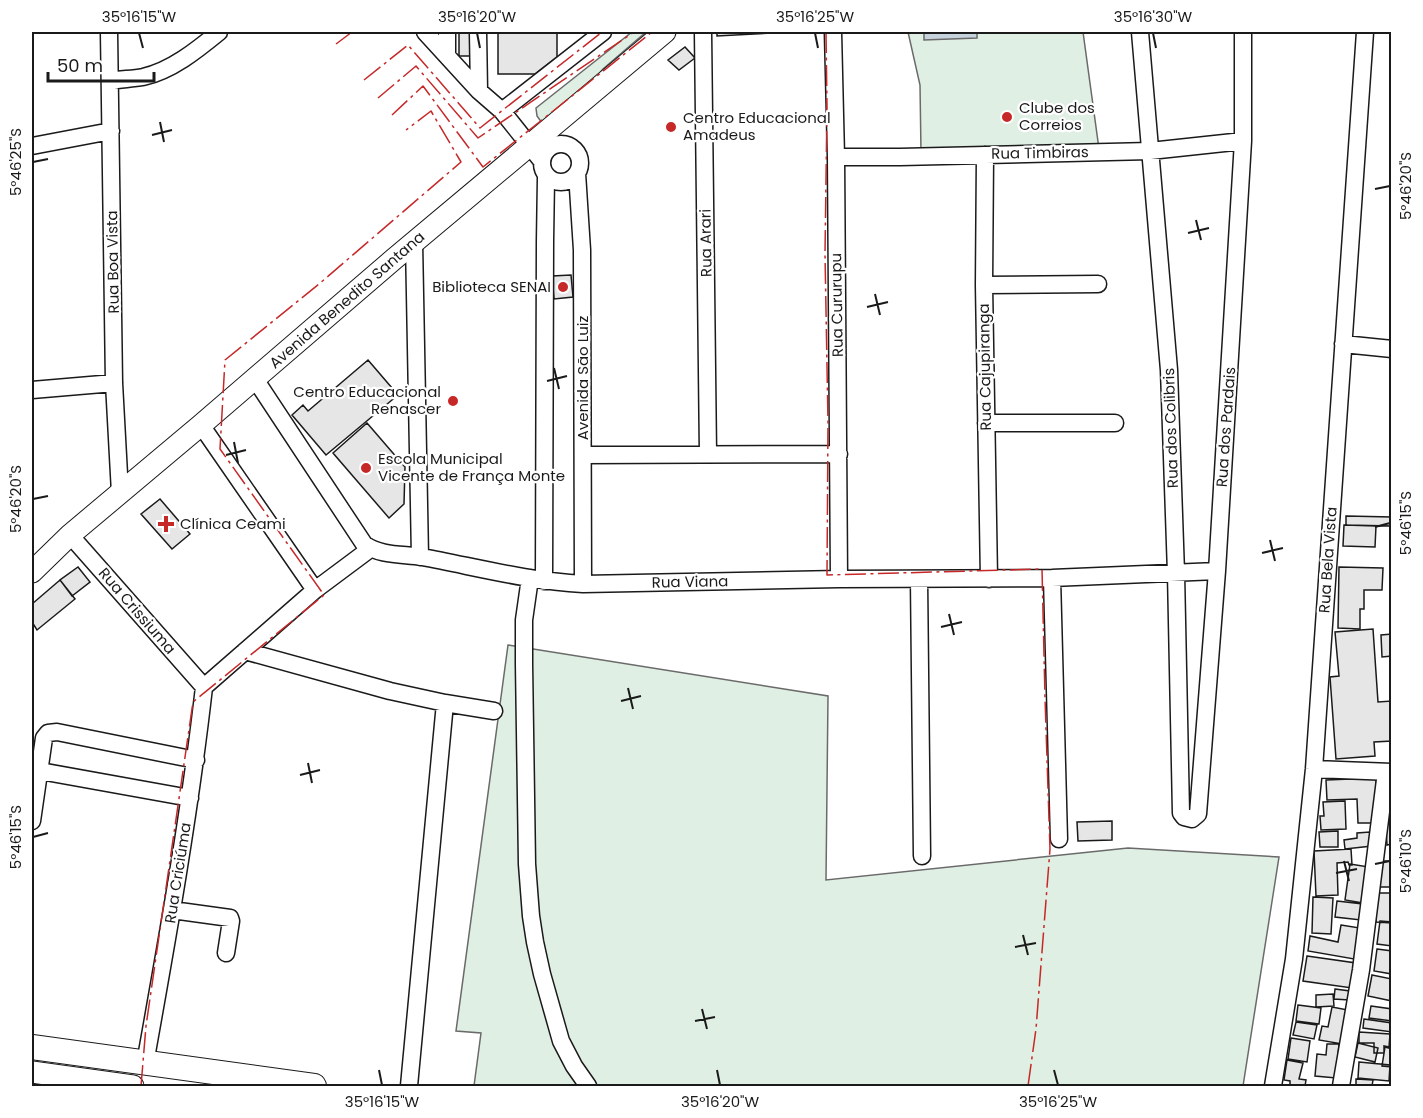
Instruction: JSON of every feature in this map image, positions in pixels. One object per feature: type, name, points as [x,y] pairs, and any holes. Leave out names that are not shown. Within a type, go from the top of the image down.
[{"type":"highway","points":[[32,1045],[205,1086]]},
{"type":"highway","points":[[32,1062],[314,1086]]},
{"type":"main road","name":"Avenida Benedito Santana","points":[[34,567],[414,242],[536,153],[566,115],[665,32]]},
{"type":"main road","points":[[32,1072],[143,1072]]},
{"type":"street","name":"Rua Boa Vista","points":[[109,32],[114,383],[120,493]]},
{"type":"street","points":[[110,81],[144,76],[163,70],[199,48],[219,32]]},
{"type":"street","points":[[425,32],[478,91],[502,111],[536,153],[546,178],[537,580],[524,620],[527,864],[535,942],[558,1033],[574,1066],[588,1086]]},
{"type":"street","points":[[447,32],[447,56]]},
{"type":"street","points":[[478,32],[478,91]]},
{"type":"street","points":[[502,111],[603,32]]},
{"type":"street","name":"Rua Arari","points":[[703,32],[708,454]]},
{"type":"street","name":"Rua Cururupu","points":[[833,32],[839,579]]},
{"type":"street","name":"Rua dos Colibris","points":[[1140,32],[1169,370],[1181,813],[1184,817],[1192,819]]},
{"type":"street","name":"Rua dos Pardais","points":[[1192,819],[1198,814],[1217,571],[1244,141],[1243,32]]},
{"type":"street","name":"Rua Bela Vista","points":[[1273,1086],[1294,959],[1314,769],[1365,32]]},
{"type":"street","points":[[546,178],[563,182],[578,173],[579,156],[572,147],[566,115]]},
{"type":"street","points":[[32,146],[111,130]]},
{"type":"street","name":"Rua Timbiras","points":[[836,157],[1150,151],[1244,141]]},
{"type":"street","points":[[536,153],[544,153],[556,145],[564,144],[572,147]]},
{"type":"street","name":"Rua Cajupiranga","points":[[985,155],[984,285],[989,579]]},
{"type":"street","name":"Avenida São Luiz","points":[[578,173],[582,250],[583,584]]},
{"type":"street","points":[[414,242],[420,557]]},
{"type":"street","points":[[984,285],[1098,284]]},
{"type":"street","points":[[1342,344],[1392,349]]},
{"type":"street","points":[[204,687],[315,590],[370,549],[364,544],[255,379]]},
{"type":"street","points":[[32,390],[114,383]]},
{"type":"street","points":[[986,423],[1115,423]]},
{"type":"street","points":[[201,425],[315,590]]},
{"type":"street","points":[[583,455],[839,454]]},
{"type":"street","name":"Rua Crissiuma","points":[[70,536],[204,687]]},
{"type":"street","name":"Rua Viana","points":[[370,549],[537,580],[583,584],[1052,578],[1217,571]]},
{"type":"street","points":[[1052,578],[1059,839]]},
{"type":"street","points":[[919,579],[922,856]]},
{"type":"street","points":[[245,651],[390,691],[494,711]]},
{"type":"street","name":"Rua Criciúma","points":[[143,1072],[190,798],[204,687]]},
{"type":"street","points":[[409,1086],[445,703]]},
{"type":"street","points":[[32,821],[45,735],[48,733],[196,760]]},
{"type":"street","points":[[1314,769],[1389,772],[1361,970],[1341,1086]]},
{"type":"street","points":[[40,771],[190,798]]},
{"type":"street","points":[[172,910],[230,918],[226,953]]},
{"type":"green space","points":[[632,32],[646,32],[603,69],[581,96],[542,123],[537,116],[536,108]]},
{"type":"green space","name":"Clube dos Correios","points":[[908,32],[1083,32],[1099,149],[921,152],[920,85]]},
{"type":"green space","points":[[508,645],[828,696],[826,880],[1128,848],[1279,857],[1243,1086],[474,1086],[481,1033],[456,1031]]},
{"type":"shaded area","points":[[924,32],[977,32],[977,38],[924,40]]},
{"type":"building","points":[[459,32],[470,32],[470,56],[459,56]]},
{"type":"building","points":[[498,32],[557,32],[557,57],[535,74],[498,74]]},
{"type":"building","points":[[717,32],[773,32],[773,33],[717,36]]},
{"type":"building","points":[[685,47],[695,58],[679,70],[668,60]]},
{"type":"building","name":"Biblioteca SENAI","points":[[571,275],[573,297],[554,299],[552,276]]},
{"type":"building","points":[[368,360],[398,395],[326,455],[292,415],[303,405],[308,411]]},
{"type":"building","points":[[367,423],[405,467],[404,504],[389,518],[333,453]]},
{"type":"building","name":"Clínica Ceami","points":[[160,499],[190,534],[172,549],[141,514]]},
{"type":"building","points":[[1346,516],[1392,517],[1392,526],[1346,525]]},
{"type":"building","points":[[1344,525],[1376,526],[1375,547],[1343,546]]},
{"type":"building","points":[[78,567],[90,582],[72,596],[60,580]]},
{"type":"building","points":[[1339,567],[1383,568],[1382,590],[1364,590],[1364,609],[1360,609],[1360,629],[1338,628]]},
{"type":"building","points":[[60,580],[75,599],[37,630],[32,622],[32,604]]},
{"type":"building","points":[[1373,629],[1378,702],[1392,701],[1392,741],[1374,742],[1375,756],[1336,759],[1330,677],[1339,676],[1335,632]]},
{"type":"building","points":[[1392,634],[1392,656],[1382,657],[1381,635]]},
{"type":"building","points":[[1376,778],[1377,823],[1358,823],[1357,799],[1327,800],[1326,780]]},
{"type":"building","points":[[1345,801],[1346,829],[1321,830],[1320,816],[1324,816],[1323,802]]},
{"type":"building","points":[[1392,812],[1392,844],[1387,845],[1385,813]]},
{"type":"building","points":[[1112,821],[1112,840],[1078,841],[1077,822]]},
{"type":"building","points":[[1338,831],[1338,847],[1320,847],[1319,832]]},
{"type":"building","points":[[1370,832],[1372,846],[1345,849],[1344,840],[1357,838],[1357,833]]},
{"type":"building","points":[[1351,849],[1352,865],[1348,862],[1337,863],[1338,895],[1316,896],[1314,851]]},
{"type":"building","points":[[1379,861],[1392,861],[1392,887],[1379,887]]},
{"type":"building","points":[[1350,864],[1369,867],[1363,903],[1345,900]]},
{"type":"building","points":[[1376,893],[1392,893],[1392,923],[1376,922]]},
{"type":"building","points":[[1313,897],[1333,898],[1331,934],[1312,933]]},
{"type":"building","points":[[1337,901],[1363,904],[1361,920],[1335,917]]},
{"type":"building","points":[[1380,921],[1392,922],[1392,946],[1377,944]]},
{"type":"building","points":[[1341,925],[1360,928],[1354,959],[1308,951],[1310,936],[1338,942]]},
{"type":"building","points":[[1377,949],[1392,951],[1392,974],[1374,971]]},
{"type":"building","points":[[1307,956],[1356,963],[1352,988],[1303,981]]},
{"type":"building","points":[[1372,975],[1392,979],[1392,1001],[1368,996]]},
{"type":"building","points":[[1335,989],[1350,991],[1349,1000],[1334,999]]},
{"type":"building","points":[[1333,994],[1334,1006],[1316,1007],[1316,995]]},
{"type":"building","points":[[1298,1005],[1321,1008],[1319,1024],[1296,1021]]},
{"type":"building","points":[[1371,1006],[1392,1009],[1392,1021],[1369,1018]]},
{"type":"building","points":[[1332,1007],[1348,1010],[1342,1044],[1319,1040],[1322,1026],[1328,1027]]},
{"type":"building","points":[[1364,1019],[1392,1023],[1392,1032],[1363,1028]]},
{"type":"building","points":[[1296,1022],[1317,1025],[1314,1039],[1293,1035]]},
{"type":"building","points":[[1359,1032],[1390,1034],[1389,1047],[1384,1046],[1384,1053],[1374,1053],[1374,1043],[1359,1043]]},
{"type":"building","points":[[1291,1038],[1310,1041],[1307,1062],[1288,1059]]},
{"type":"building","points":[[1358,1043],[1378,1048],[1375,1062],[1355,1057]]},
{"type":"building","points":[[1327,1044],[1339,1044],[1336,1078],[1315,1076],[1317,1054],[1326,1055]]},
{"type":"building","points":[[1385,1047],[1392,1049],[1392,1067],[1382,1066]]},
{"type":"building","points":[[1287,1060],[1303,1063],[1299,1079],[1306,1080],[1305,1086],[1290,1086],[1290,1081],[1284,1080]]},
{"type":"building","points":[[1359,1062],[1390,1065],[1389,1081],[1358,1078]]},
{"type":"building","points":[[1356,1079],[1373,1080],[1372,1086],[1356,1086]]},
{"type":"power","points":[[336,44],[352,32]]},
{"type":"power","points":[[364,80],[408,45],[480,128],[602,32]]},
{"type":"power","points":[[378,98],[416,66],[478,138],[634,32]]},
{"type":"power","points":[[392,115],[423,86],[483,167],[652,32]]},
{"type":"power","points":[[826,32],[827,575],[1042,569],[1050,849],[1036,1029],[1028,1086]]},
{"type":"power","points":[[141,1086],[146,1026],[193,702],[324,595],[220,449],[225,360],[319,284],[461,162],[431,111],[406,130]]},
{"type":"place","name":"Clube dos Correios","points":[[1007,117]]},
{"type":"place","name":"Centro Educacional Amadeus","points":[[671,127]]},
{"type":"place","name":"Biblioteca SENAI","points":[[563,287]]},
{"type":"place","name":"Centro Educacional Renascer","points":[[453,401]]},
{"type":"place","name":"Escola Municipal Vicente de França Monte","points":[[366,468]]},
{"type":"place","name":"Clínica Ceami","points":[[166,524]]}]
